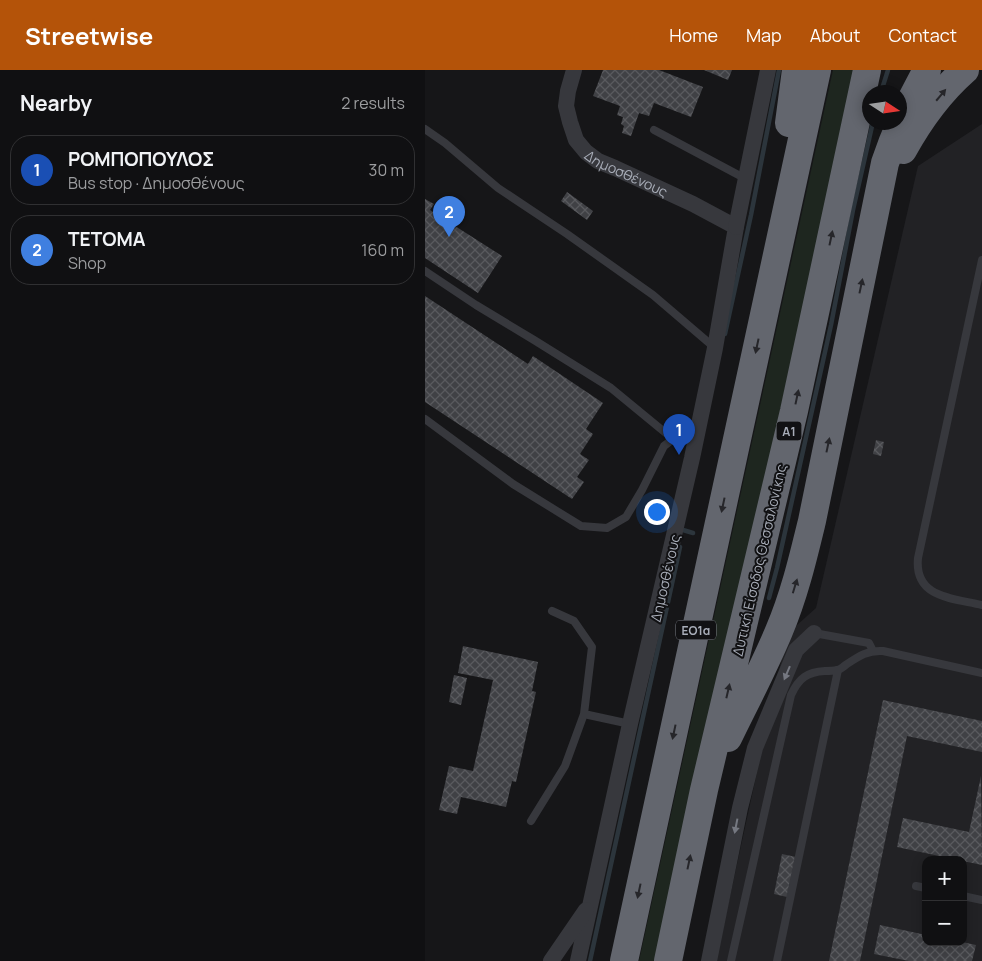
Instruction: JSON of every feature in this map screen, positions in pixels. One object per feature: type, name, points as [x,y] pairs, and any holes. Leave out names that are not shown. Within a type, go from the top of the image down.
[{"type":"highway","points":[[768,298],[796,70]]},
{"type":"highway","points":[[768,298],[817,70]]},
{"type":"highway","name":"Δυτική Είσοδος Θεσσαλονίκης","points":[[668,961],[704,790],[794,411],[867,70]]},
{"type":"highway","points":[[704,790],[779,632],[789,605],[812,521],[885,163],[893,139],[914,92],[927,70]]},
{"type":"highway","points":[[875,213],[906,144],[932,106],[965,70]]},
{"type":"highway","name":"ΕΟ1α","points":[[624,961],[768,298]]},
{"type":"street","name":"Δημοσθένους","points":[[551,961],[591,904],[697,433],[715,348],[736,227],[693,204],[598,161],[585,152],[576,140],[566,106],[574,70]]},
{"type":"street","points":[[736,227],[768,70]]},
{"type":"street","points":[[709,961],[740,808],[755,748],[797,650],[814,633]]},
{"type":"street","points":[[578,961],[591,904]]},
{"type":"lane","points":[[425,130],[445,143],[498,188],[567,234],[653,296],[715,348]]},
{"type":"lane","points":[[653,130],[746,179]]},
{"type":"lane","points":[[982,260],[917,566],[922,582],[935,594],[982,605]]},
{"type":"lane","points":[[425,271],[476,305],[611,388],[673,439]]},
{"type":"lane","points":[[425,419],[513,484],[581,526],[607,528],[626,517],[664,446],[673,439],[697,433]]},
{"type":"lane","points":[[531,821],[565,766],[584,714],[592,647],[574,621],[552,611]]},
{"type":"lane","points":[[814,633],[869,644],[873,651]]},
{"type":"lane","points":[[731,961],[791,695],[799,681],[808,674],[838,670],[858,656],[873,651],[883,651],[982,673]]},
{"type":"lane","points":[[777,961],[838,670]]},
{"type":"lane","points":[[584,714],[631,724]]},
{"type":"lane","points":[[915,886],[922,887]]},
{"type":"lane","points":[[967,897],[982,900]]},
{"type":"shaded area","points":[[833,70],[854,70],[661,961],[639,961]]},
{"type":"shaded area","points":[[982,124],[982,961],[716,961],[787,634],[816,608],[918,166]]},
{"type":"building","points":[[603,70],[659,70],[703,87],[691,117],[654,103],[649,116],[639,113],[631,136],[622,133],[624,126],[621,124],[623,117],[617,115],[620,106],[593,96]]},
{"type":"building","points":[[704,70],[732,70],[728,80]]},
{"type":"building","points":[[567,192],[593,211],[587,220],[561,201]]},
{"type":"building","points":[[425,199],[434,204],[430,210],[502,256],[478,293],[425,258]]},
{"type":"building","points":[[425,296],[528,364],[533,356],[603,403],[586,429],[593,434],[580,454],[589,460],[577,477],[584,482],[572,499],[425,402]]},
{"type":"building","points":[[876,440],[884,442],[881,456],[873,454]]},
{"type":"building","points":[[463,646],[538,662],[532,691],[536,692],[516,782],[512,781],[506,807],[461,797],[457,814],[439,810],[449,766],[473,771],[493,680],[458,673]]},
{"type":"building","points":[[454,675],[467,678],[461,705],[449,702]]},
{"type":"building","points":[[883,700],[982,721],[982,752],[907,736],[860,961],[829,961]]},
{"type":"building","points":[[981,776],[982,865],[967,862],[967,856],[939,856],[897,847],[903,818],[969,832]]},
{"type":"building","points":[[782,854],[796,857],[787,897],[774,894]]},
{"type":"building","points":[[880,925],[922,934],[922,946],[967,946],[967,943],[976,945],[972,961],[909,961],[874,954]]},
{"type":"waterway","points":[[725,334],[751,215],[779,70]]},
{"type":"waterway","points":[[883,85],[888,70]]},
{"type":"waterway","points":[[769,598],[831,325],[853,210],[871,130]]},
{"type":"waterway","points":[[683,530],[693,533]]},
{"type":"waterway","points":[[590,961],[680,547]]},
{"type":"place","name":"TETOMA","points":[[449,237]]},
{"type":"place","name":"ΡΟΜΠΟΠΟΥΛΟΣ","points":[[679,455]]}]
